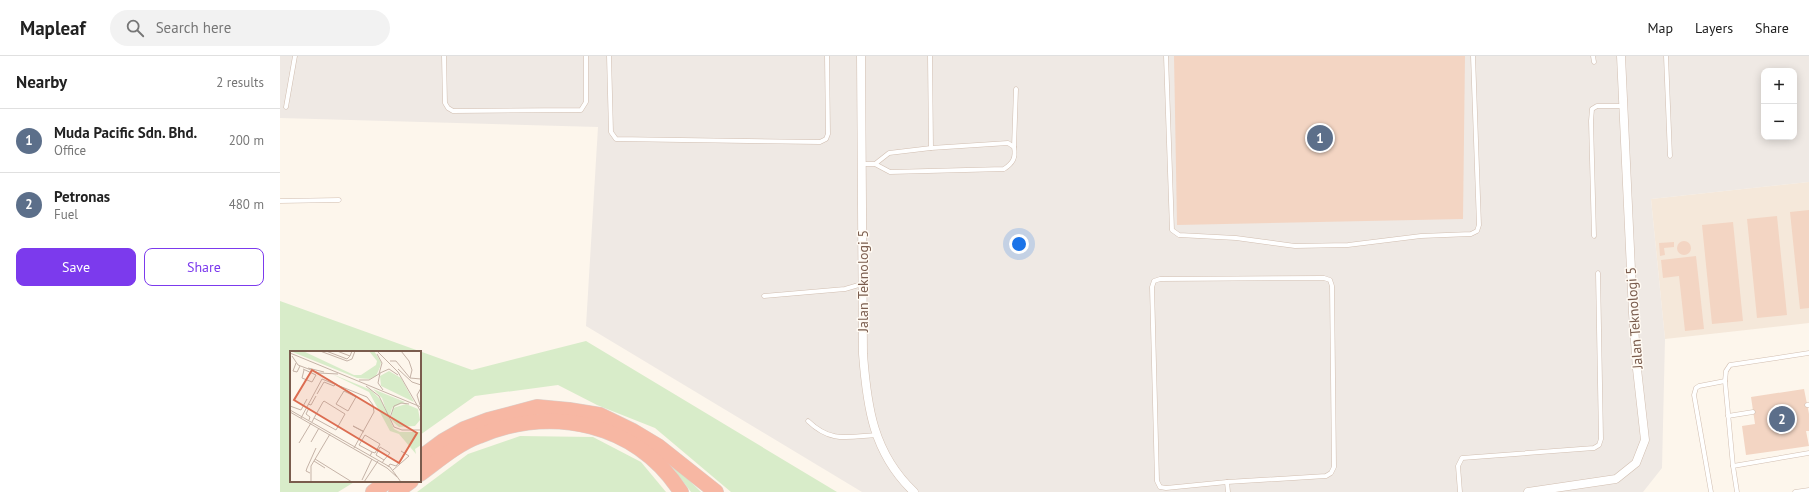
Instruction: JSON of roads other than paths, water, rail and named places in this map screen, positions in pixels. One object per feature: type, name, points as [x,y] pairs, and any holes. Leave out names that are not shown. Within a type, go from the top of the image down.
[{"type":"highway","points":[[421,457],[443,441],[464,429],[488,420],[537,407],[569,410],[600,415],[633,431],[658,446],[716,492]]},
{"type":"highway","points":[[421,473],[448,453],[478,436],[507,426],[537,421],[570,422],[600,428],[627,441],[652,457],[671,476],[681,492]]},
{"type":"highway","points":[[373,492],[387,482]]},
{"type":"highway","points":[[396,492],[410,482]]},
{"type":"street","name":"Jalan Teknologi 5","points":[[861,56],[863,354],[866,387],[876,435],[893,469],[914,492]]},
{"type":"street","name":"Jalan Teknologi 5","points":[[1528,492],[1616,479],[1636,463],[1645,440],[1637,369],[1633,313],[1621,56]]},
{"type":"lane","points":[[286,107],[295,56]]},
{"type":"lane","points":[[444,56],[445,103],[448,108],[453,111],[500,111],[581,110],[586,102],[586,56]]},
{"type":"lane","points":[[608,56],[611,132],[616,139],[820,142],[826,139],[828,134],[827,56]]},
{"type":"lane","points":[[930,56],[930,148]]},
{"type":"lane","points":[[1166,56],[1172,227],[1174,232],[1179,235],[1236,238],[1296,246],[1348,244],[1421,236],[1471,234],[1477,231],[1479,225],[1474,56]]},
{"type":"lane","points":[[1593,56],[1594,62]]},
{"type":"lane","points":[[1666,56],[1670,156]]},
{"type":"lane","points":[[862,164],[875,164],[890,172],[1004,169],[1013,164],[1016,155],[1014,147],[1016,89]]},
{"type":"lane","points":[[1594,236],[1591,121],[1592,108],[1597,106],[1623,106]]},
{"type":"lane","points":[[875,164],[889,153],[930,148],[1008,143],[1014,147]]},
{"type":"lane","points":[[280,201],[339,200]]},
{"type":"lane","points":[[1460,492],[1458,466],[1462,458],[1594,448],[1599,445],[1601,439],[1601,367],[1598,273]]},
{"type":"lane","points":[[1160,279],[1327,279],[1332,286],[1333,471],[1326,476],[1227,482],[1166,488],[1160,487],[1158,484],[1152,284],[1154,281],[1160,279]]},
{"type":"lane","points":[[764,296],[845,289],[863,284]]},
{"type":"lane","points":[[1737,492],[1728,416],[1725,381],[1726,371],[1730,365],[1809,353]]},
{"type":"lane","points":[[1711,492],[1694,395],[1696,388],[1699,386],[1725,381]]},
{"type":"lane","points":[[1728,416],[1753,412]]},
{"type":"lane","points":[[808,422],[816,429],[831,437],[842,438],[876,435]]},
{"type":"lane","points":[[1733,466],[1809,453]]},
{"type":"lane","points":[[1227,482],[1228,492]]},
{"type":"lane","points":[[1795,492],[1809,490]]},
{"type":"place","name":"Muda Pacific Sdn. Bhd.","points":[[1320,138]]},
{"type":"place","name":"Petronas","points":[[1782,419]]}]
